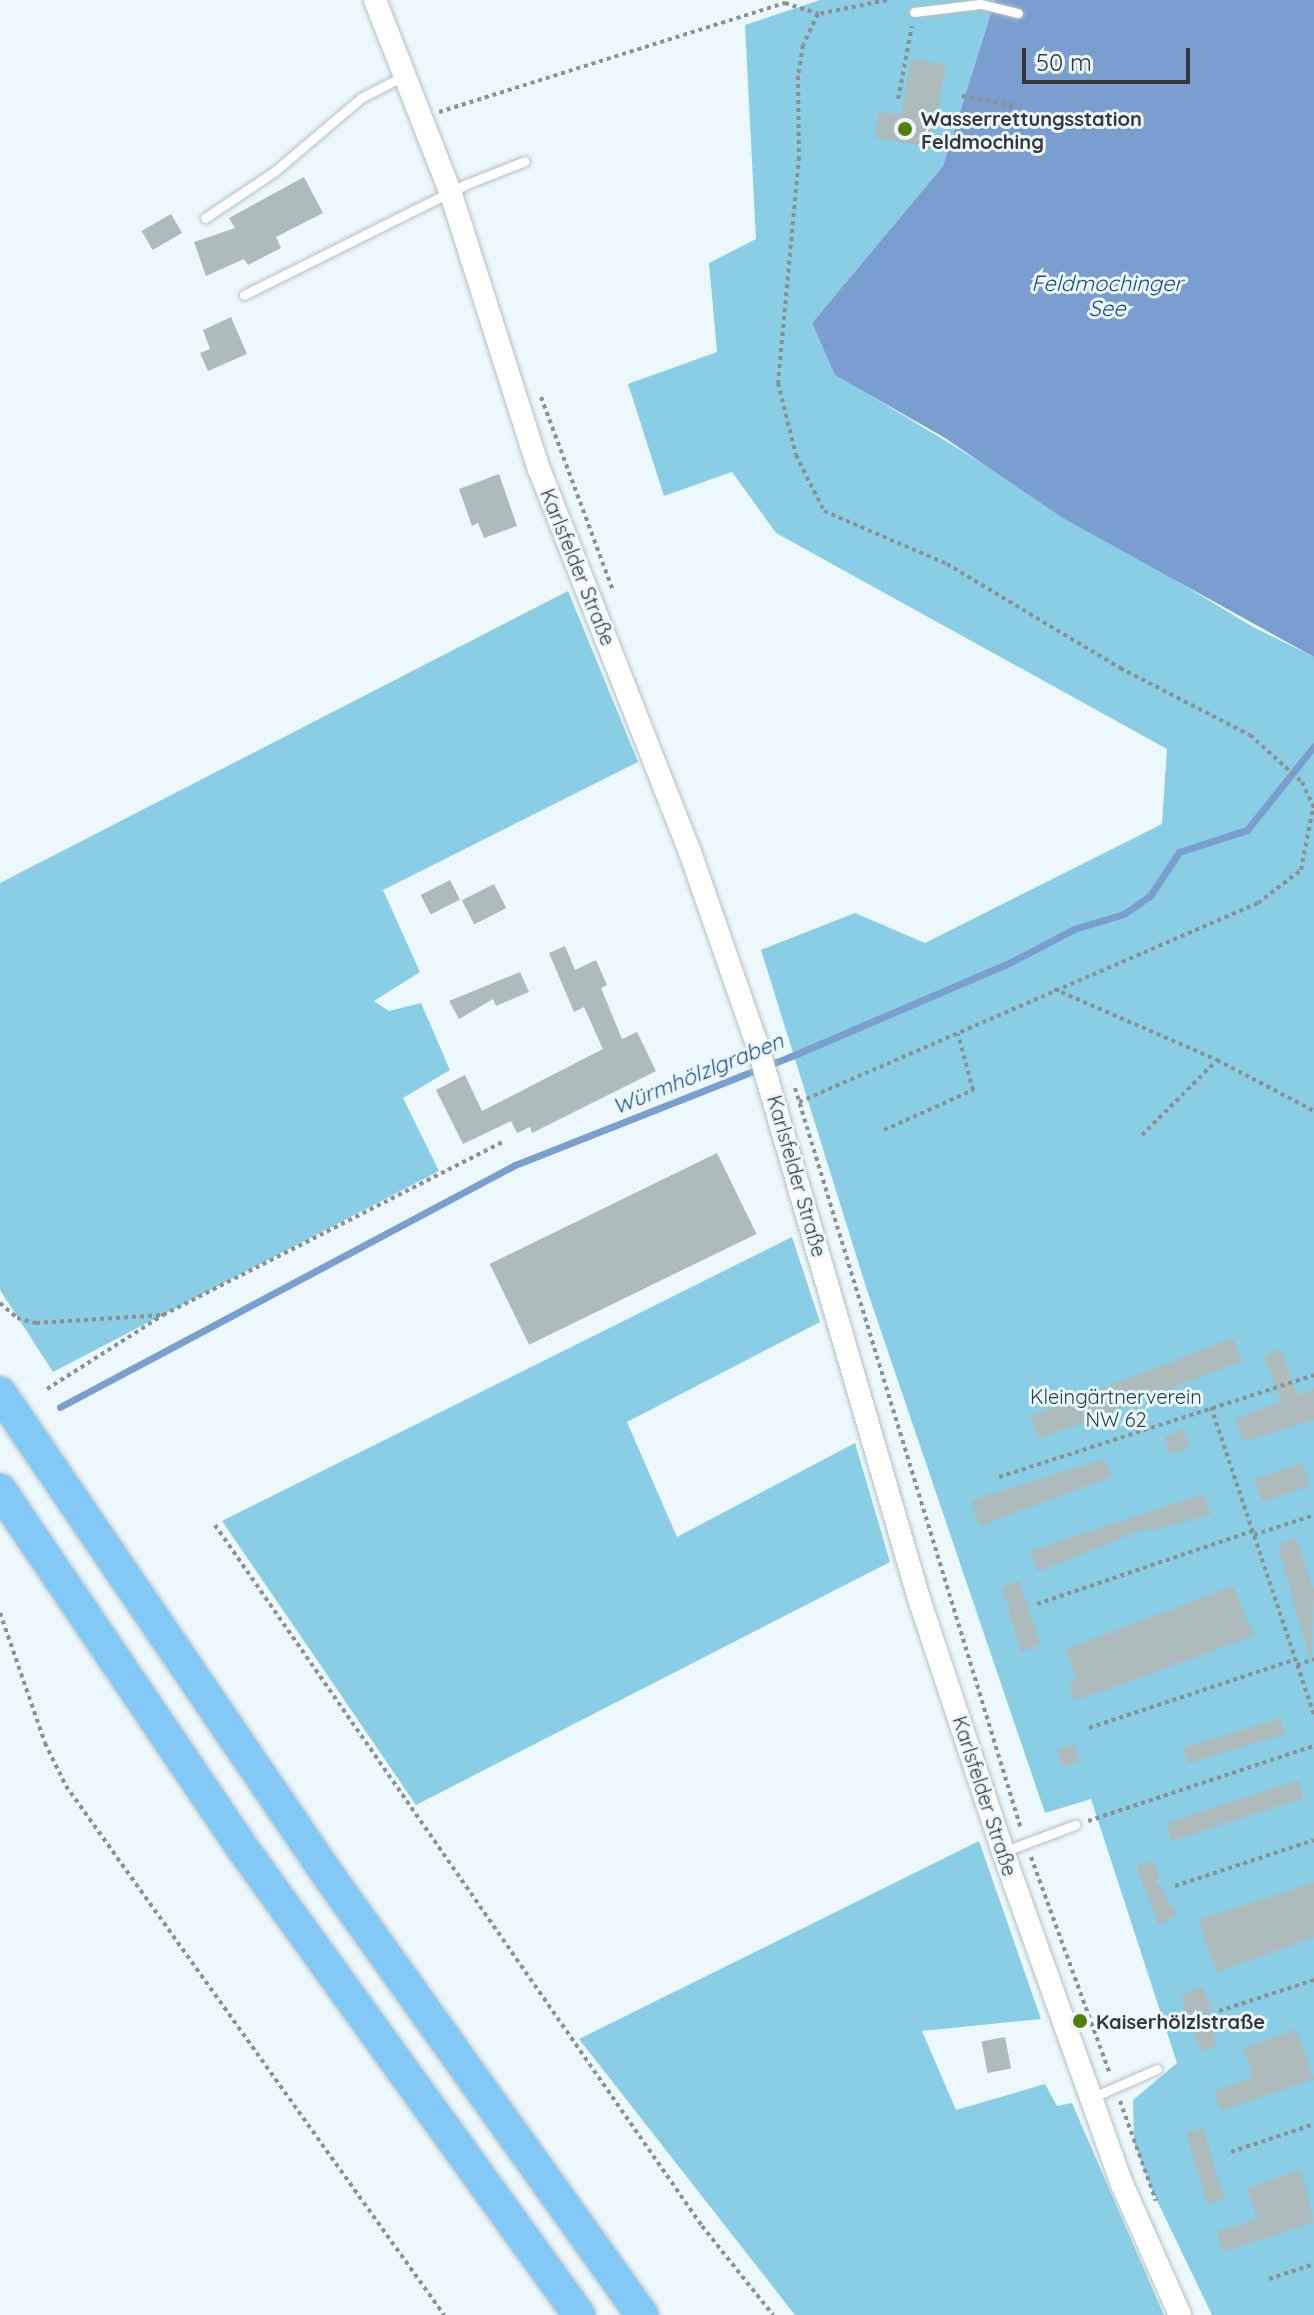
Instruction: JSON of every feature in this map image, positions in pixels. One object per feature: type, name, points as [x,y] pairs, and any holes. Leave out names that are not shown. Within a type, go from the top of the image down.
[{"type":"highway","points":[[0,1393],[328,1875],[642,2315]]},
{"type":"highway","points":[[0,1490],[247,1855],[579,2315]]},
{"type":"street","name":"Karlsfelder Straße","points":[[375,0],[406,75],[433,114],[451,194],[539,469],[690,852],[757,1044],[786,1096],[920,1602],[1003,1852],[1091,2098],[1180,2315]]},
{"type":"lane","points":[[914,12],[981,4],[1018,13]]},
{"type":"lane","points":[[205,218],[275,171],[361,98],[406,75]]},
{"type":"lane","points":[[244,295],[525,161]]},
{"type":"lane","points":[[1003,1852],[1075,1825]]},
{"type":"lane","points":[[1091,2098],[1157,2069]]},
{"type":"path","points":[[433,114],[785,3],[818,14],[887,0]]},
{"type":"path","points":[[898,99],[914,12]]},
{"type":"path","points":[[818,14],[803,45],[798,76],[799,157],[786,249],[778,383],[796,455],[824,511],[947,564],[1120,668],[1250,735],[1284,762],[1302,782],[1314,808],[1301,870],[1258,903],[1054,989],[958,1034],[786,1096],[1026,1843],[1162,2215]]},
{"type":"path","points":[[962,96],[1015,106]]},
{"type":"path","points":[[433,114],[438,97]]},
{"type":"path","points":[[433,114],[448,125]]},
{"type":"path","points":[[538,388],[614,594]]},
{"type":"path","points":[[1054,989],[1217,1060],[1314,1111]]},
{"type":"path","points":[[884,1130],[973,1090],[958,1034]]},
{"type":"path","points":[[1142,1135],[1217,1060]]},
{"type":"path","points":[[47,1389],[163,1315],[504,1141]]},
{"type":"path","points":[[0,1303],[17,1318],[36,1323],[163,1315]]},
{"type":"path","points":[[999,1477],[1314,1375]]},
{"type":"path","points":[[1211,1407],[1314,1714]]},
{"type":"path","points":[[1037,1604],[1314,1515]]},
{"type":"path","points":[[215,1525],[702,2226],[773,2315]]},
{"type":"path","points":[[0,1613],[45,1743],[66,1786],[444,2315]]},
{"type":"path","points":[[1089,1728],[1296,1662],[1314,1659]]},
{"type":"path","points":[[1075,1825],[1314,1746]]},
{"type":"path","points":[[1175,1886],[1314,1840]]},
{"type":"path","points":[[1219,2011],[1314,1980]]},
{"type":"path","points":[[1231,2152],[1314,2124]]},
{"type":"path","points":[[1269,2279],[1314,2264]]},
{"type":"green space","name":"Kleingärtnerverein NW 62","points":[[820,0],[995,0],[943,166],[812,323],[835,374],[1253,627],[1314,657],[1314,2315],[1212,2315],[1150,2186],[1134,2142],[1133,2100],[1177,2063],[1091,1799],[1045,1813],[866,1287],[761,950],[855,913],[925,943],[1162,824],[1167,749],[776,533],[732,472],[664,496],[628,384],[717,352],[709,263],[756,239],[745,25]]},
{"type":"green space","points":[[568,591],[638,762],[383,890],[420,972],[374,1001],[389,1011],[421,1003],[450,1070],[403,1098],[439,1171],[53,1372],[0,1290],[0,883]]},
{"type":"green space","points":[[792,1237],[820,1322],[627,1422],[677,1537],[855,1443],[890,1562],[416,1805],[222,1521]]},
{"type":"green space","points":[[979,1841],[1041,2019],[922,2031],[956,2110],[1045,2084],[1057,2106],[1072,2103],[1164,2315],[795,2315],[579,2039]]},
{"type":"water","name":"Feldmochinger See","points":[[995,0],[1314,0],[1314,657],[1063,518],[945,438],[835,375],[812,323],[943,166]]},
{"type":"building","points":[[911,59],[946,65],[930,148],[875,137],[879,111],[901,115]]},
{"type":"building","points":[[304,177],[323,213],[276,237],[281,248],[248,265],[244,259],[206,276],[194,242],[235,228],[229,218]]},
{"type":"building","points":[[171,214],[182,233],[153,250],[142,231]]},
{"type":"building","points":[[231,317],[247,354],[208,371],[200,353],[210,349],[203,330]]},
{"type":"building","points":[[499,474],[517,526],[484,538],[478,523],[472,526],[459,489]]},
{"type":"building","points":[[450,880],[460,900],[431,915],[421,895]]},
{"type":"building","points":[[494,884],[506,908],[474,924],[462,900]]},
{"type":"building","points":[[565,946],[575,970],[596,960],[607,985],[601,988],[622,1039],[637,1032],[656,1071],[532,1133],[530,1127],[517,1133],[511,1121],[463,1144],[436,1090],[465,1075],[482,1111],[603,1049],[584,1007],[574,1012],[549,953]]},
{"type":"building","points":[[520,972],[529,992],[496,1006],[493,999],[459,1019],[449,1001]]},
{"type":"building","points":[[717,1153],[756,1234],[529,1345],[490,1264]]},
{"type":"building","points":[[1233,1338],[1242,1361],[1039,1439],[1030,1416]]},
{"type":"building","points":[[1280,1349],[1298,1395],[1314,1389],[1314,1420],[1243,1442],[1235,1419],[1281,1401],[1264,1356]]},
{"type":"building","points":[[1183,1429],[1190,1447],[1170,1454],[1163,1437]]},
{"type":"building","points":[[1105,1459],[1111,1477],[980,1526],[972,1500]]},
{"type":"building","points":[[1302,1463],[1310,1486],[1263,1502],[1255,1479]]},
{"type":"building","points":[[1204,1494],[1211,1515],[1150,1531],[1149,1527],[1038,1572],[1030,1551]]},
{"type":"building","points":[[1296,1538],[1314,1590],[1311,1663],[1278,1545]]},
{"type":"building","points":[[1019,1581],[1041,1644],[1021,1652],[1002,1587]]},
{"type":"building","points":[[1233,1586],[1254,1636],[1075,1701],[1069,1683],[1076,1680],[1066,1649]]},
{"type":"building","points":[[1280,1718],[1285,1734],[1188,1764],[1183,1748]]},
{"type":"building","points":[[1074,1744],[1080,1761],[1063,1767],[1057,1750]]},
{"type":"building","points":[[1298,1780],[1304,1798],[1172,1841],[1166,1823]]},
{"type":"building","points":[[1153,1861],[1160,1879],[1156,1880],[1177,1915],[1159,1926],[1136,1866]]},
{"type":"building","points":[[1314,1882],[1314,1937],[1217,1972],[1198,1920]]},
{"type":"building","points":[[1202,1986],[1212,2007],[1208,2009],[1217,2046],[1200,2051],[1181,1996]]},
{"type":"building","points":[[1296,2029],[1314,2079],[1221,2111],[1214,2091],[1253,2077],[1244,2048]]},
{"type":"building","points":[[1005,2037],[1011,2068],[988,2073],[981,2042]]},
{"type":"building","points":[[1203,2128],[1225,2199],[1207,2204],[1186,2133]]},
{"type":"building","points":[[1301,2170],[1314,2222],[1223,2252],[1217,2232],[1257,2219],[1247,2188]]},
{"type":"waterway","name":"Würmhölzlgraben","points":[[60,1407],[515,1165],[792,1056],[1011,962],[1074,929],[1124,914],[1150,896],[1179,852],[1247,830],[1314,746]]},
{"type":"place","name":"Wasserrettungsstation Feldmoching","points":[[905,129]]},
{"type":"place","name":"Kaiserhölzlstraße","points":[[1080,2021]]}]
